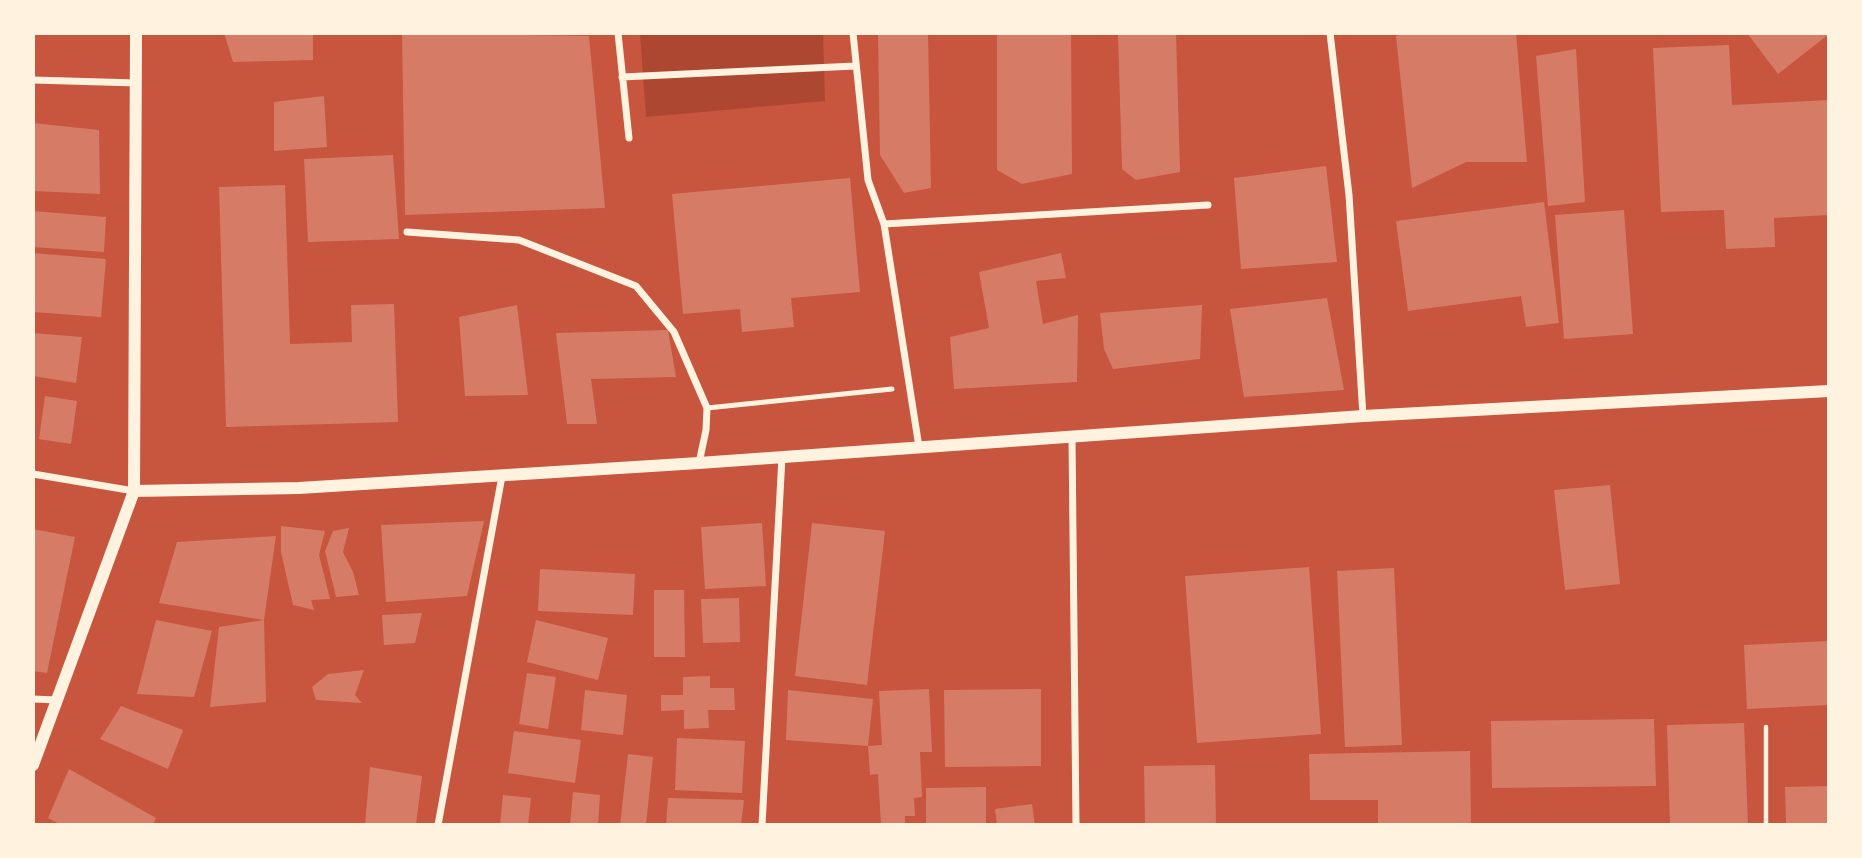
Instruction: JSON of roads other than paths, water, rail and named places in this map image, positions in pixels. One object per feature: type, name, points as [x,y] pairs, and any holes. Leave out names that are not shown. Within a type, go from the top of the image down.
[{"type":"street","points":[[33,765],[134,491],[136,33]]},
{"type":"street","points":[[618,33],[629,138]]},
{"type":"street","points":[[853,33],[868,180],[884,224],[919,447]]},
{"type":"street","points":[[1330,33],[1349,195],[1363,416]]},
{"type":"street","points":[[622,77],[855,66]]},
{"type":"street","points":[[33,80],[137,83]]},
{"type":"street","points":[[884,224],[1208,205]]},
{"type":"street","points":[[407,232],[519,240],[636,286],[674,332],[707,408],[706,430],[699,463]]},
{"type":"street","points":[[33,474],[134,491],[299,488],[1363,416],[1829,391]]},
{"type":"street","points":[[1072,437],[1076,825]]},
{"type":"street","points":[[762,825],[782,457]]},
{"type":"street","points":[[438,825],[502,476]]},
{"type":"street","points":[[33,699],[57,700]]},
{"type":"lane","points":[[707,408],[892,389]]}]
